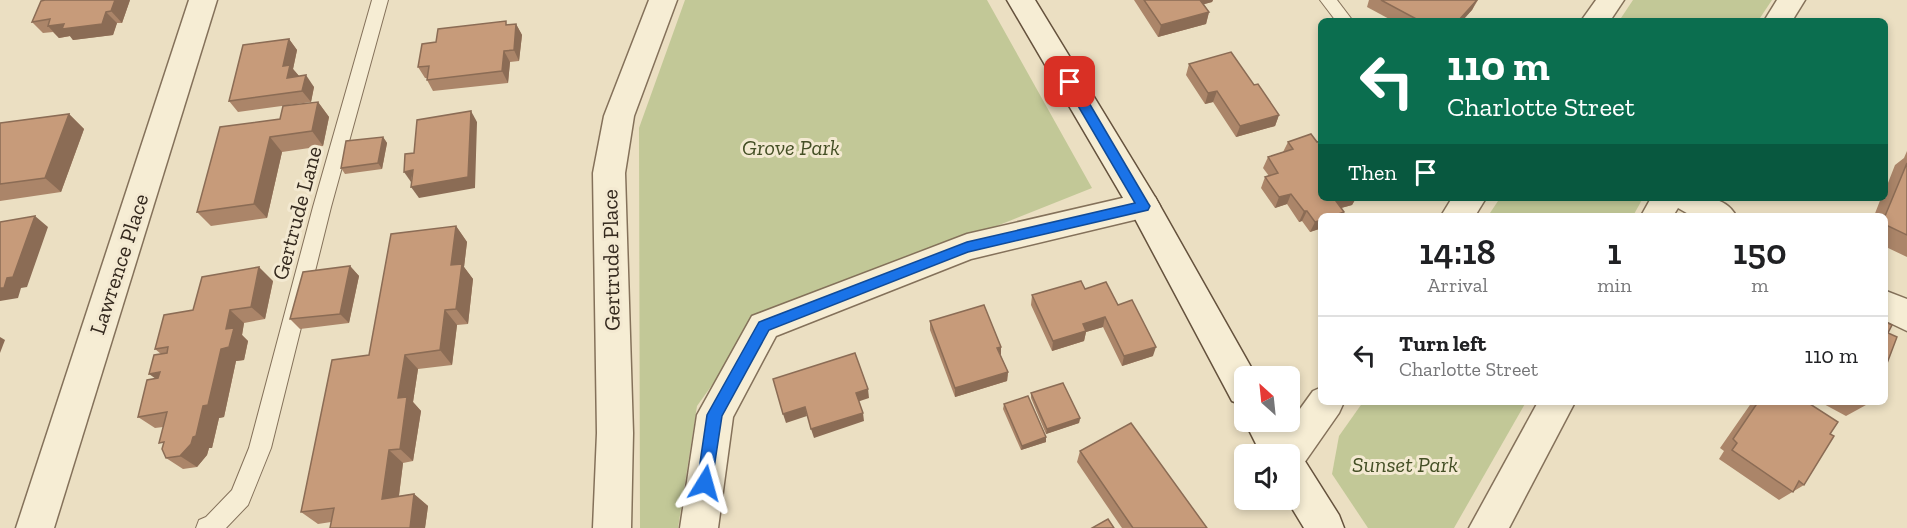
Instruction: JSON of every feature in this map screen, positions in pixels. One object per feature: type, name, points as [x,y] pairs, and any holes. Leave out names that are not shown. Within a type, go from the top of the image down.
[{"type":"street","name":"Lawrence Place","points":[[35,528],[203,0]]},
{"type":"street","name":"Gertrude Place","points":[[612,528],[615,432],[609,173],[619,116],[663,0]]},
{"type":"street","points":[[1021,0],[1144,206],[1234,370]]},
{"type":"street","points":[[1597,18],[1610,0]]},
{"type":"street","points":[[1780,18],[1791,0]]},
{"type":"street","points":[[1692,201],[1714,213]]},
{"type":"street","points":[[699,528],[715,415],[764,326],[967,247],[1144,206]]},
{"type":"street","points":[[1888,306],[1907,316]]},
{"type":"street","points":[[1296,444],[1324,405]]},
{"type":"street","points":[[1488,528],[1555,405]]},
{"type":"street","points":[[1300,487],[1325,528]]},
{"type":"lane","name":"Gertrude Lane","points":[[207,528],[213,526],[240,497],[260,448],[322,207],[380,0]]},
{"type":"lane","points":[[1328,0],[1343,18]]},
{"type":"green space","name":"Grove Park","points":[[685,0],[987,0],[1092,188],[758,321],[697,406],[678,528],[640,528],[639,128]]},
{"type":"green space","points":[[1633,0],[1772,0],[1760,18],[1621,18]]},
{"type":"green space","points":[[1498,201],[1641,201],[1635,213],[1490,213]]},
{"type":"green space","name":"Sunset Park","points":[[1361,405],[1524,405],[1454,528],[1368,528],[1332,474],[1339,436]]},
{"type":"building","points":[[115,0],[111,11],[106,12],[102,24],[62,29],[64,24],[48,26],[50,19],[32,22],[41,1]]},
{"type":"building","points":[[1144,0],[1200,0],[1209,12],[1161,25]]},
{"type":"building","points":[[1381,0],[1477,0],[1461,18],[1414,18]]},
{"type":"building","points":[[506,21],[506,25],[516,24],[514,50],[504,51],[502,71],[427,80],[429,66],[418,67],[422,44],[436,42],[438,29]]},
{"type":"building","points":[[289,39],[283,66],[290,65],[287,78],[306,75],[302,91],[229,101],[243,45]]},
{"type":"building","points":[[1231,52],[1254,85],[1258,84],[1279,115],[1240,126],[1217,91],[1208,93],[1189,64]]},
{"type":"building","points":[[318,102],[312,131],[270,137],[254,204],[197,212],[220,127],[280,119],[283,106]]},
{"type":"building","points":[[471,111],[468,177],[411,187],[413,170],[404,172],[405,154],[414,153],[417,120]]},
{"type":"building","points":[[69,114],[45,178],[0,184],[0,123]]},
{"type":"building","points":[[1311,134],[1318,142],[1318,201],[1336,201],[1344,212],[1318,213],[1318,221],[1315,222],[1291,194],[1279,197],[1265,177],[1278,173],[1268,157],[1293,149],[1288,142]]},
{"type":"building","points":[[383,137],[378,163],[341,168],[346,141]]},
{"type":"building","points":[[1907,163],[1907,235],[1888,226],[1886,213]]},
{"type":"building","points":[[35,216],[13,277],[7,278],[4,288],[0,288],[0,222]]},
{"type":"building","points":[[456,226],[451,265],[462,264],[456,309],[445,310],[440,350],[405,355],[398,398],[407,397],[400,449],[389,450],[382,499],[414,494],[410,528],[330,528],[334,508],[301,512],[332,360],[369,355],[391,234]]},
{"type":"building","points":[[350,266],[340,314],[290,319],[303,272]]},
{"type":"building","points":[[259,267],[251,307],[230,310],[226,329],[234,328],[229,347],[221,349],[208,405],[203,406],[196,436],[180,456],[166,458],[162,449],[164,442],[159,443],[167,412],[138,417],[147,380],[158,378],[160,372],[149,374],[154,355],[167,353],[168,347],[155,349],[164,315],[193,310],[202,277]]},
{"type":"building","points":[[1081,281],[1085,289],[1106,282],[1118,305],[1132,300],[1156,347],[1124,356],[1105,317],[1083,324],[1086,331],[1053,341],[1032,295]]},
{"type":"building","points":[[984,305],[1001,347],[997,348],[1008,372],[955,388],[930,321]]},
{"type":"building","points":[[1888,333],[1897,337],[1888,361]]},
{"type":"building","points":[[855,353],[868,389],[856,393],[863,413],[811,429],[805,407],[783,414],[773,379]]},
{"type":"building","points":[[1063,383],[1080,418],[1047,429],[1031,393]]},
{"type":"building","points":[[1028,396],[1046,437],[1022,446],[1004,404]]},
{"type":"building","points":[[1756,405],[1812,405],[1838,422],[1830,434],[1834,436],[1804,485],[1799,481],[1793,492],[1732,450],[1737,443],[1733,439]]},
{"type":"building","points":[[1131,423],[1207,528],[1133,528],[1080,451]]},
{"type":"building","points":[[1108,519],[1114,528],[1092,528]]},
{"type":"route","points":[[705,483],[715,415],[764,326],[967,247],[1144,206],[1070,82]]}]
